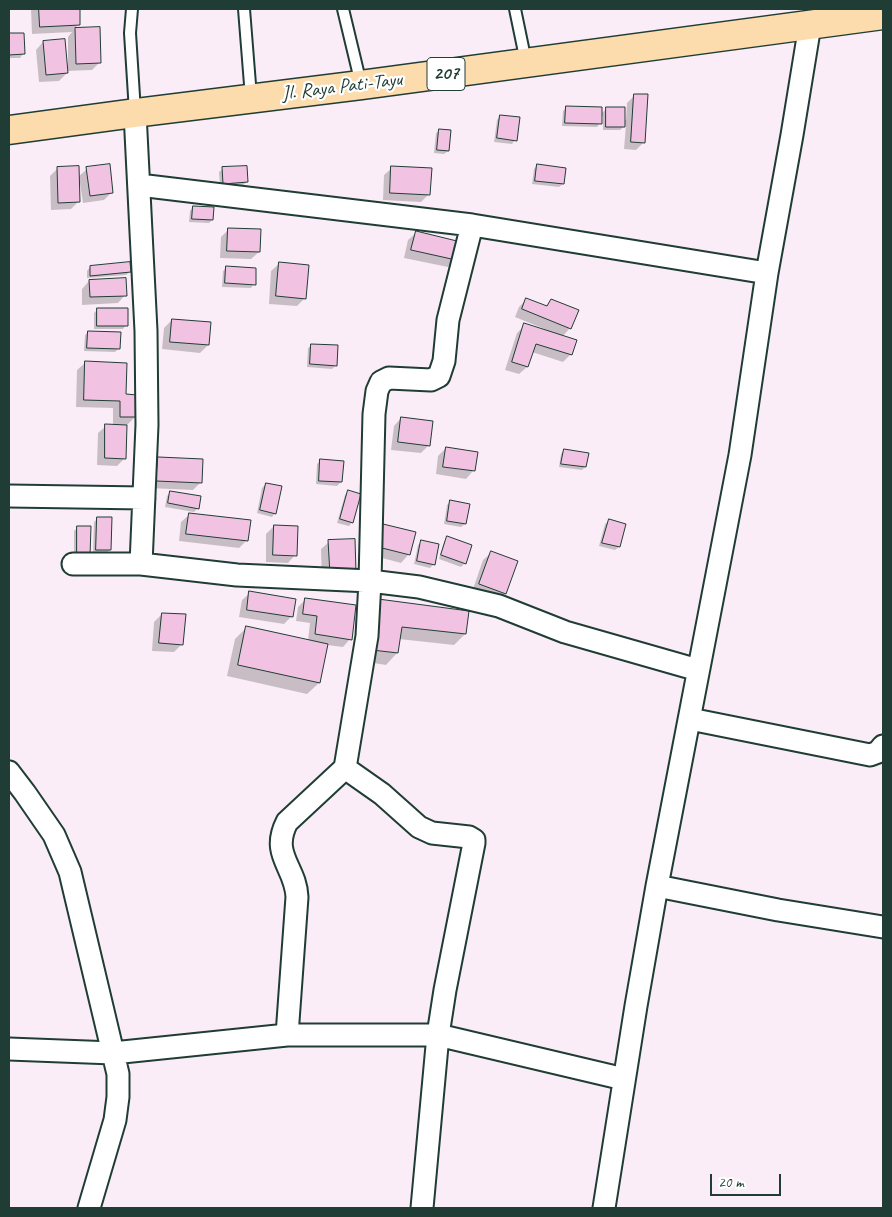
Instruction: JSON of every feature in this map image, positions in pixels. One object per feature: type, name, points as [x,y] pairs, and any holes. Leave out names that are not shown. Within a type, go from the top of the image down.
[{"type":"main road","name":"Jl. Raya Pati-Tayu","points":[[9,130],[361,86],[883,15]]},
{"type":"street","points":[[604,1208],[657,886],[740,455],[767,273],[810,25]]},
{"type":"street","points":[[135,113],[146,331],[147,416],[141,564]]},
{"type":"street","points":[[139,185],[472,225],[767,273]]},
{"type":"street","points":[[288,1035],[298,897],[296,884],[281,848],[283,829],[287,822],[345,768],[367,636],[374,414],[377,391],[381,382],[389,378],[431,380],[439,376],[444,361],[448,320],[472,225]]},
{"type":"street","points":[[9,496],[144,498]]},
{"type":"street","points":[[73,564],[141,564],[237,575],[370,581],[419,587],[499,606],[565,632],[698,670]]},
{"type":"street","points":[[690,718],[870,755],[878,752],[883,746]]},
{"type":"street","points":[[345,768],[382,794],[419,827],[432,833],[470,837],[474,840],[438,1035],[422,1208]]},
{"type":"street","points":[[9,772],[54,835],[70,872],[118,1074],[115,1120],[89,1208]]},
{"type":"street","points":[[657,886],[883,928]]},
{"type":"street","points":[[9,1049],[113,1053],[288,1035],[438,1035],[624,1079]]},
{"type":"lane","points":[[132,9],[130,33],[135,113]]},
{"type":"lane","points":[[244,9],[251,99]]},
{"type":"lane","points":[[343,9],[361,86]]},
{"type":"lane","points":[[515,9],[527,63]]},
{"type":"building","points":[[39,9],[80,9],[80,25],[40,27]]},
{"type":"building","points":[[100,27],[101,63],[76,64],[75,28]]},
{"type":"building","points":[[9,33],[24,33],[25,54],[9,55]]},
{"type":"building","points":[[65,39],[68,73],[46,75],[43,41]]},
{"type":"building","points":[[634,94],[648,94],[645,143],[631,142]]},
{"type":"building","points":[[566,106],[602,107],[602,124],[565,123]]},
{"type":"building","points":[[606,107],[625,107],[625,127],[606,127]]},
{"type":"building","points":[[500,115],[520,117],[517,141],[497,138]]},
{"type":"building","points":[[439,129],[451,130],[449,151],[437,150]]},
{"type":"building","points":[[110,164],[113,193],[90,196],[86,167]]},
{"type":"building","points":[[537,164],[566,168],[564,184],[535,181]]},
{"type":"building","points":[[79,166],[80,202],[58,203],[57,167]]},
{"type":"building","points":[[247,166],[248,182],[223,184],[222,167]]},
{"type":"building","points":[[391,166],[432,168],[430,195],[390,193]]},
{"type":"building","points":[[193,206],[214,207],[213,220],[192,219]]},
{"type":"building","points":[[228,228],[261,229],[260,252],[227,251]]},
{"type":"building","points":[[416,231],[461,242],[456,260],[411,250]]},
{"type":"building","points":[[130,262],[131,272],[90,276],[90,266]]},
{"type":"building","points":[[279,262],[309,265],[306,299],[276,296]]},
{"type":"building","points":[[226,266],[256,268],[256,285],[225,283]]},
{"type":"building","points":[[126,278],[127,296],[90,297],[89,280]]},
{"type":"building","points":[[526,298],[547,306],[551,299],[579,310],[571,329],[522,309]]},
{"type":"building","points":[[97,308],[128,308],[128,326],[97,326]]},
{"type":"building","points":[[172,319],[211,322],[209,345],[170,342]]},
{"type":"building","points":[[524,323],[577,340],[572,355],[536,344],[528,367],[512,362]]},
{"type":"building","points":[[88,331],[121,332],[120,349],[87,348]]},
{"type":"building","points":[[311,344],[338,345],[337,366],[310,364]]},
{"type":"building","points":[[85,361],[127,363],[126,394],[137,395],[136,417],[120,417],[120,401],[84,400]]},
{"type":"building","points":[[401,417],[433,421],[430,446],[398,442]]},
{"type":"building","points":[[105,424],[127,425],[126,459],[105,458]]},
{"type":"building","points":[[446,447],[478,452],[475,471],[443,467]]},
{"type":"building","points":[[564,449],[589,453],[586,467],[561,464]]},
{"type":"building","points":[[158,457],[203,459],[202,483],[156,481]]},
{"type":"building","points":[[320,459],[344,461],[342,482],[319,481]]},
{"type":"building","points":[[266,483],[282,486],[276,514],[260,510]]},
{"type":"building","points":[[348,490],[361,494],[353,523],[340,519]]},
{"type":"building","points":[[170,491],[201,496],[199,509],[168,503]]},
{"type":"building","points":[[450,500],[470,504],[466,524],[447,521]]},
{"type":"building","points":[[189,513],[251,520],[248,541],[186,534]]},
{"type":"building","points":[[97,517],[112,517],[111,550],[96,550]]},
{"type":"building","points":[[609,519],[626,524],[620,547],[602,543]]},
{"type":"building","points":[[383,524],[416,532],[410,555],[378,547]]},
{"type":"building","points":[[274,525],[298,526],[297,556],[273,555]]},
{"type":"building","points":[[77,526],[91,526],[90,556],[77,556]]},
{"type":"building","points":[[447,536],[472,545],[466,564],[441,555]]},
{"type":"building","points":[[355,539],[356,573],[330,575],[328,540]]},
{"type":"building","points":[[421,540],[439,544],[435,565],[417,561]]},
{"type":"building","points":[[491,551],[518,561],[506,594],[479,584]]},
{"type":"building","points":[[249,591],[296,599],[293,617],[247,610]]},
{"type":"building","points":[[305,598],[356,605],[352,640],[315,634],[317,616],[303,614]]},
{"type":"building","points":[[378,599],[469,611],[466,634],[402,627],[398,653],[372,650]]},
{"type":"building","points":[[162,613],[186,614],[183,645],[159,643]]},
{"type":"building","points":[[246,626],[328,644],[320,683],[238,665]]}]
